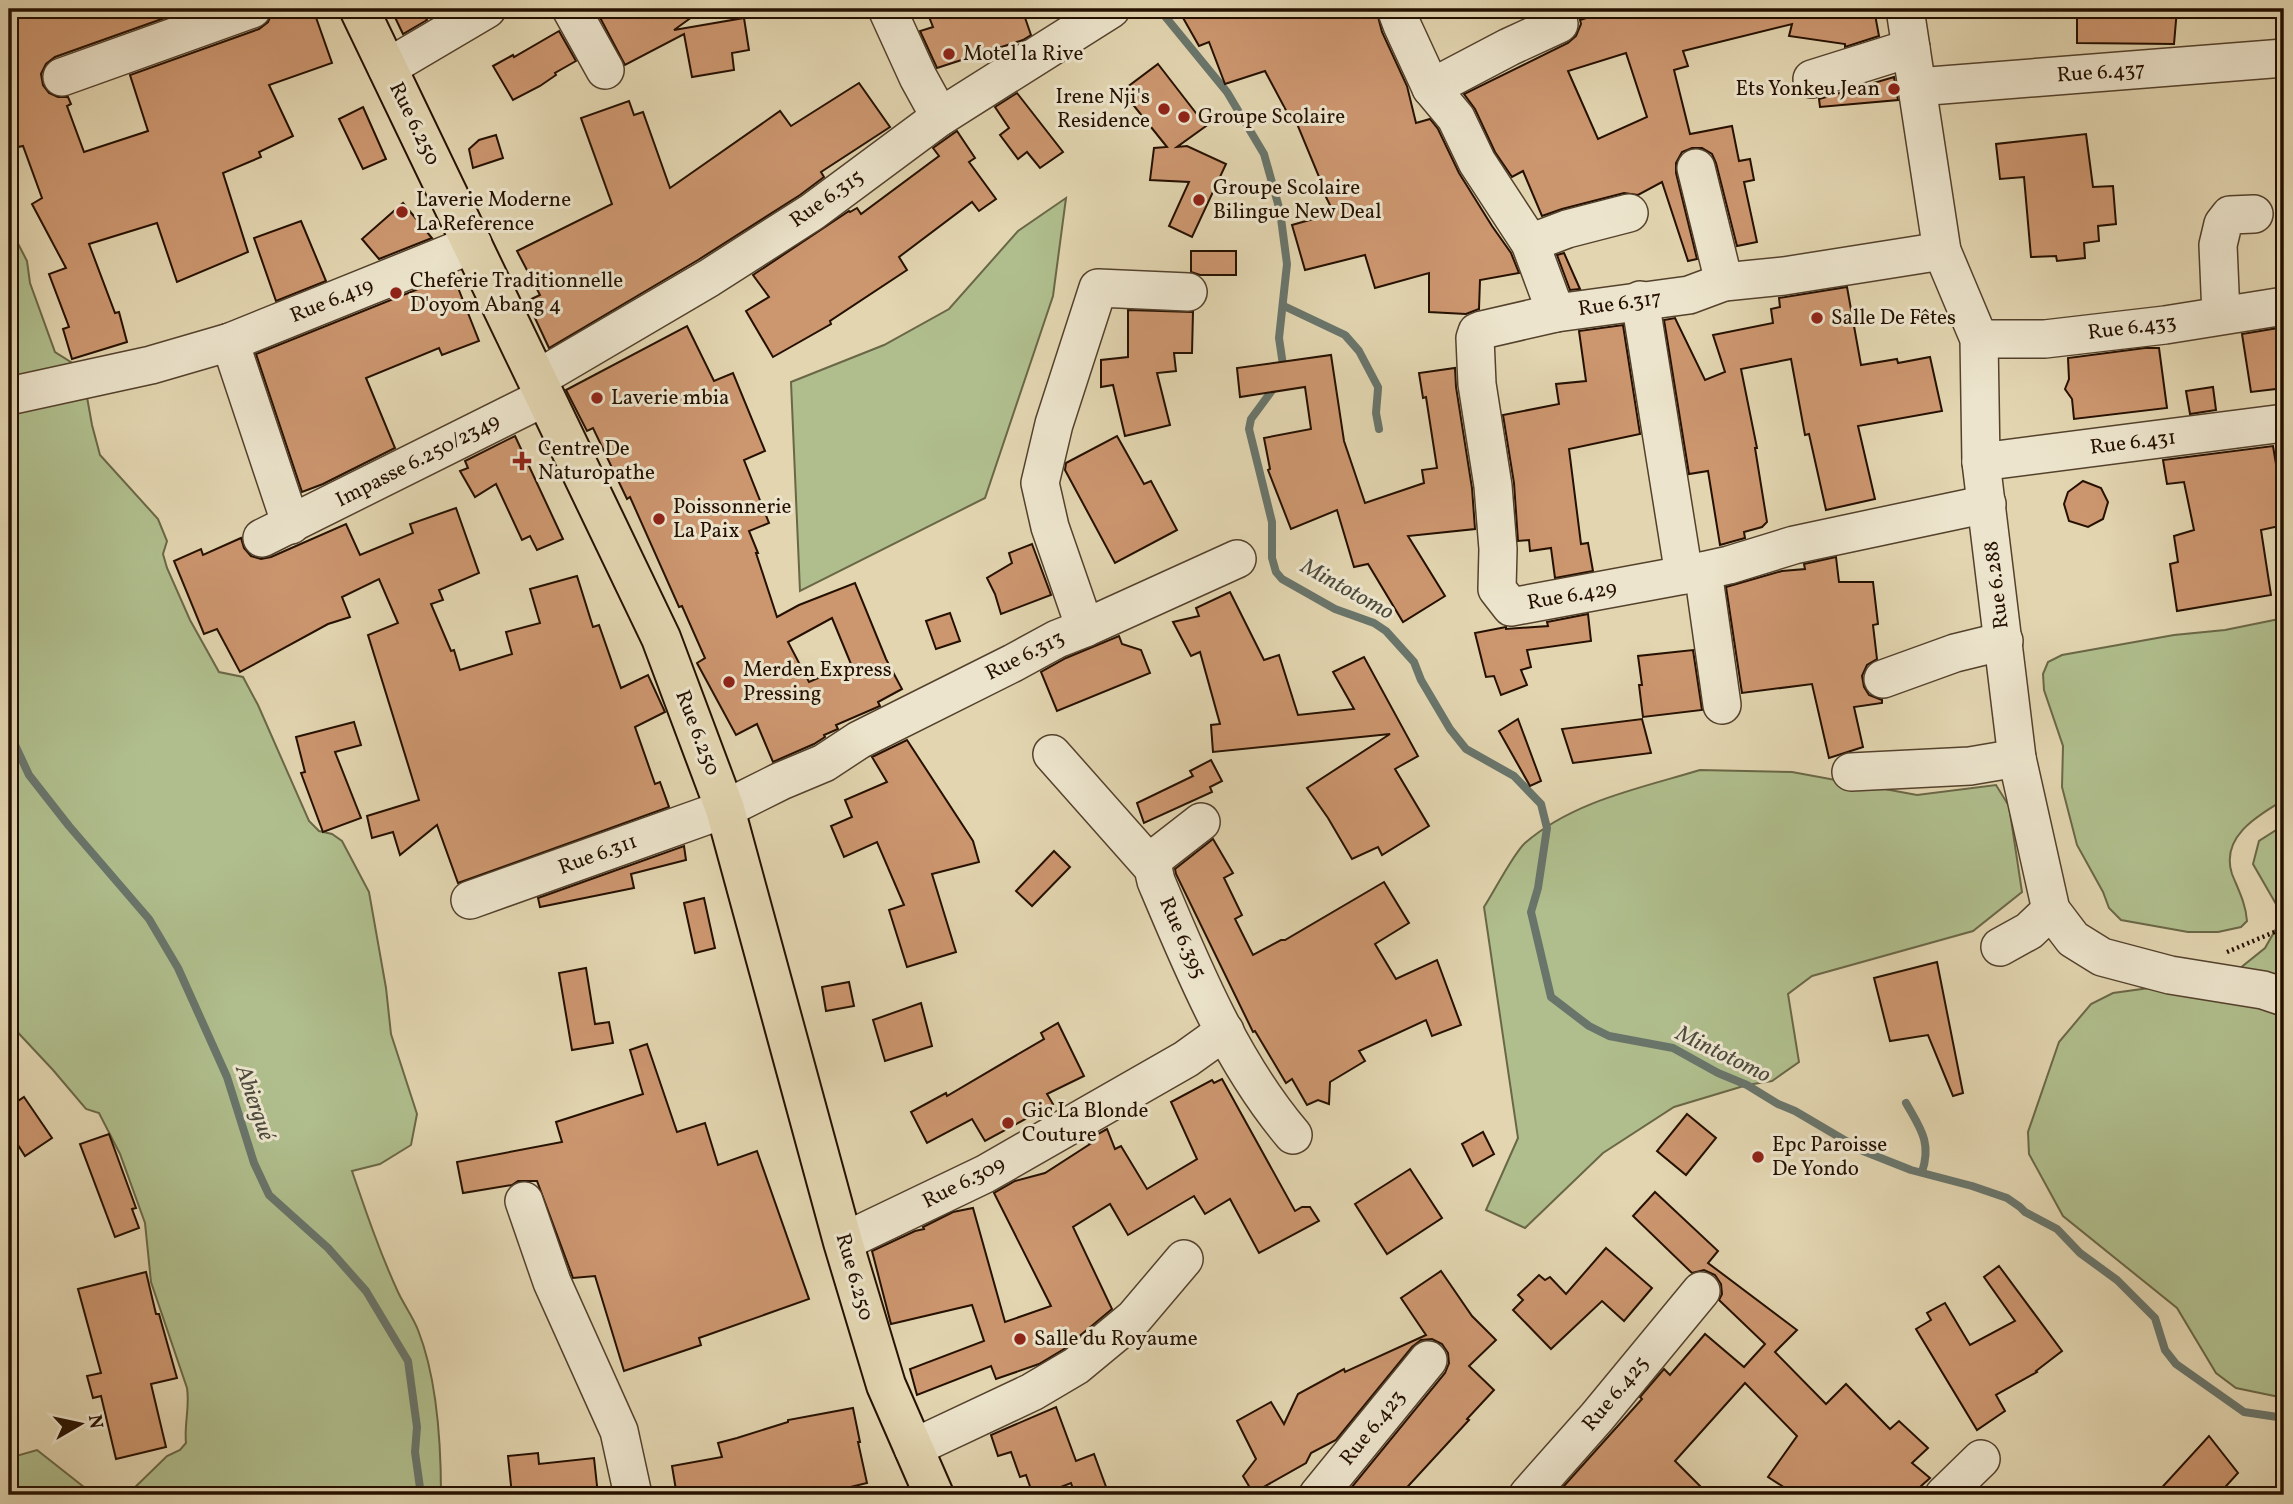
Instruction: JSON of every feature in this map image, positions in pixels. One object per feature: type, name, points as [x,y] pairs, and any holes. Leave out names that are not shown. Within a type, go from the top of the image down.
[{"type":"main road","name":"Rue 6.250","points":[[359,9],[661,638],[726,809],[843,1242],[886,1385],[934,1495]]},
{"type":"street","points":[[62,77],[252,9]]},
{"type":"street","points":[[387,68],[487,9]]},
{"type":"street","points":[[571,9],[605,70]]},
{"type":"street","points":[[887,9],[918,77],[940,117]]},
{"type":"street","name":"Rue 6.315","points":[[541,388],[811,212],[940,117],[1111,9]]},
{"type":"street","name":"Rue 6.317","points":[[1396,9],[1431,88],[1456,118],[1477,162],[1530,243],[1556,313],[1689,295],[1724,282],[1784,276],[1942,251]]},
{"type":"street","name":"Rue 6.288","points":[[1905,9],[1942,251],[1979,339],[1981,463],[2018,758],[2051,911],[2073,939],[2102,957],[2170,975],[2263,990],[2284,997]]},
{"type":"street","points":[[1431,88],[1559,24]]},
{"type":"street","points":[[1812,79],[1911,48]]},
{"type":"street","name":"Rue 6.437","points":[[1917,87],[2284,58]]},
{"type":"street","points":[[1696,168],[1724,282]]},
{"type":"street","points":[[1530,243],[1567,229],[1629,213]]},
{"type":"street","points":[[2221,315],[2218,245],[2223,223],[2230,215],[2254,214]]},
{"type":"street","name":"Rue 6.419","points":[[9,396],[151,365],[230,342],[473,244]]},
{"type":"street","name":"Rue 6.313","points":[[726,809],[780,781],[824,763],[859,740],[1057,639],[1085,628],[1050,527],[1040,484],[1054,424],[1098,288],[1188,292]]},
{"type":"street","points":[[1640,300],[1722,705]]},
{"type":"street","name":"Rue 6.433","points":[[1979,339],[2045,339],[2165,325],[2284,306]]},
{"type":"street","name":"Rue 6.429","points":[[1556,313],[1482,330],[1477,332],[1475,338],[1477,384],[1493,486],[1498,549],[1497,589],[1511,607],[1694,573],[1794,545],[1987,504]]},
{"type":"street","name":"Impasse 6.250/2349","points":[[230,342],[276,531],[541,388]]},
{"type":"street","name":"Rue 6.431","points":[[1981,463],[2284,423]]},
{"type":"street","points":[[1085,628],[1237,559]]},
{"type":"street","points":[[1883,678],[1955,653],[2004,641]]},
{"type":"street","name":"Rue 6.395","points":[[1052,754],[1153,868],[1186,952],[1251,1079],[1268,1107],[1293,1135]]},
{"type":"street","points":[[1851,772],[1970,766],[2018,758]]},
{"type":"street","name":"Rue 6.311","points":[[470,900],[726,809]]},
{"type":"street","points":[[1153,868],[1156,857],[1201,822]]},
{"type":"street","points":[[2000,947],[2029,931],[2051,911]]},
{"type":"street","name":"Rue 6.309","points":[[843,1242],[985,1174],[1186,1059],[1226,1031]]},
{"type":"street","points":[[524,1201],[552,1282],[619,1431],[633,1495]]},
{"type":"street","points":[[913,1448],[1032,1392],[1076,1366],[1134,1318],[1184,1259]]},
{"type":"street","name":"Rue 6.425","points":[[1528,1495],[1597,1417],[1701,1291]]},
{"type":"street","name":"Rue 6.423","points":[[1318,1495],[1428,1360]]},
{"type":"street","points":[[1944,1495],[1981,1459]]},
{"type":"green space","points":[[1066,198],[1053,296],[985,498],[800,591],[791,382],[884,345],[949,309],[1018,231]]},
{"type":"green space","points":[[9,226],[27,261],[30,283],[55,352],[82,369],[100,455],[158,519],[167,541],[163,554],[167,568],[190,620],[219,672],[243,677],[309,821],[319,831],[332,834],[342,841],[369,892],[386,988],[391,1034],[417,1114],[411,1145],[380,1164],[352,1171],[385,1262],[416,1325],[430,1369],[437,1411],[441,1495],[127,1495],[167,1456],[180,1450],[186,1443],[187,1388],[151,1282],[145,1223],[120,1154],[99,1113],[86,1109],[9,1023]]},
{"type":"green space","points":[[2284,618],[2284,800],[2243,829],[2231,849],[2232,874],[2247,921],[2241,927],[2218,932],[2188,932],[2121,920],[2109,908],[2077,845],[2062,787],[2063,746],[2044,690],[2043,674],[2048,662],[2062,655],[2174,635],[2225,630]]},
{"type":"green space","points":[[1700,770],[1792,772],[1917,795],[1996,785],[2009,806],[2022,892],[1973,931],[1812,976],[1788,994],[1799,1062],[1772,1081],[1747,1085],[1674,1107],[1603,1153],[1525,1228],[1486,1210],[1518,1138],[1484,907],[1520,848],[1564,816],[1631,790]]},
{"type":"green space","points":[[2284,825],[2284,1398],[2236,1388],[2216,1373],[2177,1308],[2063,1216],[2029,1154],[2028,1132],[2059,1042],[2091,1004],[2113,993],[2229,977],[2265,948],[2277,927],[2276,904],[2253,864],[2259,841]]},
{"type":"green space","points":[[37,1450],[94,1495],[9,1495],[9,1458]]},
{"type":"building","points":[[9,9],[190,9],[55,57],[46,64],[41,74],[43,85],[49,93],[68,97],[71,104],[67,106],[84,152],[148,131],[130,75],[259,29],[268,22],[273,10],[313,9],[332,63],[269,85],[293,136],[259,152],[261,157],[223,173],[248,252],[177,282],[157,223],[89,244],[115,313],[119,312],[127,342],[72,359],[63,329],[69,327],[49,274],[66,268],[32,204],[42,198],[23,146],[18,147],[9,123]]},
{"type":"building","points":[[391,9],[420,9],[427,20],[403,34]]},
{"type":"building","points":[[597,9],[703,9],[674,30],[744,18],[749,50],[732,53],[734,70],[692,77],[684,34],[625,65]]},
{"type":"building","name":"Motel la Rive","points":[[926,9],[1022,9],[1031,35],[937,68],[920,31],[933,27]]},
{"type":"building","points":[[1178,9],[1376,9],[1382,32],[1407,86],[1416,123],[1430,119],[1438,129],[1459,173],[1511,253],[1519,273],[1480,280],[1479,309],[1466,314],[1429,312],[1429,273],[1375,288],[1365,255],[1305,270],[1292,225],[1334,213],[1320,185],[1322,184],[1293,114],[1289,116],[1265,71],[1225,84],[1209,42],[1199,46]]},
{"type":"building","points":[[1615,9],[1874,9],[1879,36],[1845,47],[1845,44],[1789,36],[1792,24],[1683,51],[1688,66],[1674,70],[1690,134],[1732,126],[1739,161],[1750,159],[1754,180],[1744,182],[1757,242],[1737,246],[1712,154],[1702,148],[1692,148],[1682,152],[1676,163],[1676,173],[1697,259],[1688,261],[1662,182],[1638,195],[1624,193],[1542,216],[1523,171],[1512,177],[1495,152],[1475,109],[1464,94],[1568,43],[1576,36],[1580,20]],"holes":[[[1626,53],[1647,117],[1598,139],[1568,71]]]},
{"type":"building","points":[[2077,9],[2177,9],[2174,44],[2077,43]]},
{"type":"building","points":[[559,31],[576,61],[555,73],[556,75],[540,86],[513,100],[493,66]]},
{"type":"building","points":[[1158,64],[1206,126],[1177,147],[1187,146],[1226,164],[1192,237],[1169,226],[1189,182],[1150,180],[1154,148],[1167,147],[1122,91]]},
{"type":"building","points":[[1894,77],[1898,100],[1820,107],[1819,99]]},
{"type":"building","points":[[859,83],[890,127],[821,172],[824,177],[800,195],[698,260],[549,348],[527,301],[540,295],[517,251],[612,204],[581,118],[629,101],[634,115],[643,112],[670,188],[780,111],[791,126]]},
{"type":"building","points":[[1017,93],[1063,152],[1040,168],[1027,152],[1018,159],[1000,135],[1009,128],[995,107]]},
{"type":"building","points":[[363,107],[386,159],[363,169],[339,119]]},
{"type":"building","points":[[957,131],[975,158],[969,162],[996,199],[979,211],[972,202],[899,257],[907,270],[830,321],[831,324],[773,357],[746,311],[769,297],[753,275],[849,211],[857,208],[861,214],[939,156],[933,148]]},
{"type":"building","points":[[2086,134],[2093,187],[2113,186],[2116,224],[2098,226],[2099,241],[2084,243],[2085,258],[2057,261],[2056,256],[2031,257],[2024,177],[2000,179],[1996,144]]},
{"type":"building","points":[[496,135],[503,158],[473,168],[469,149],[479,140]]},
{"type":"building","points":[[403,203],[432,238],[379,259],[362,239]]},
{"type":"building","points":[[301,221],[326,281],[276,301],[254,238]]},
{"type":"building","points":[[1191,251],[1236,251],[1236,275],[1200,275],[1191,272]]},
{"type":"building","points":[[1564,253],[1580,289],[1570,290],[1557,255]]},
{"type":"building","points":[[453,275],[479,341],[442,355],[439,348],[366,378],[395,448],[302,492],[256,354]]},
{"type":"building","points":[[1847,287],[1861,365],[1897,359],[1898,363],[1930,357],[1942,411],[1858,426],[1875,499],[1826,510],[1809,434],[1805,435],[1791,359],[1741,369],[1757,448],[1767,522],[1762,527],[1744,532],[1745,538],[1720,545],[1708,471],[1689,474],[1664,320],[1675,318],[1705,380],[1725,372],[1713,335],[1773,323],[1771,309],[1780,307],[1779,298]]},
{"type":"building","points":[[1128,310],[1193,312],[1192,353],[1174,353],[1176,371],[1157,373],[1170,425],[1125,436],[1113,385],[1101,387],[1101,360],[1128,357]]},
{"type":"building","points":[[1623,325],[1640,434],[1569,449],[1581,544],[1588,543],[1593,571],[1555,578],[1551,548],[1530,551],[1529,540],[1518,541],[1514,483],[1503,415],[1559,404],[1556,384],[1586,381],[1579,331]]},
{"type":"building","points":[[687,326],[714,381],[733,373],[765,451],[744,460],[769,523],[749,531],[777,617],[799,605],[855,583],[886,659],[902,689],[878,702],[880,706],[836,725],[838,729],[824,735],[825,737],[814,744],[773,762],[757,724],[736,735],[697,663],[705,658],[630,497],[627,499],[593,428],[587,431],[566,390]],"holes":[[[832,618],[851,664],[809,682],[788,642]]]},
{"type":"building","points":[[2284,327],[2284,388],[2251,392],[2242,334]]},
{"type":"building","points":[[2159,348],[2167,408],[2074,419],[2072,399],[2065,389],[2069,379],[2068,358]]},
{"type":"building","points":[[1331,355],[1344,441],[1365,503],[1424,483],[1422,470],[1437,468],[1426,397],[1423,398],[1419,373],[1455,368],[1475,529],[1408,536],[1445,596],[1403,622],[1368,564],[1354,567],[1337,510],[1291,529],[1268,470],[1270,469],[1264,438],[1311,429],[1305,387],[1240,397],[1237,368]]},
{"type":"building","points":[[2213,387],[2216,410],[2190,414],[2186,391]]},
{"type":"building","points":[[515,436],[563,539],[537,550],[530,536],[522,540],[496,484],[475,497],[460,471],[468,468],[465,461]]},
{"type":"building","points":[[1117,436],[1144,484],[1151,481],[1177,530],[1115,563],[1065,470],[1066,463]]},
{"type":"building","points":[[2273,446],[2284,525],[2261,530],[2271,595],[2177,611],[2170,564],[2178,562],[2174,536],[2194,530],[2184,482],[2167,484],[2163,460]]},
{"type":"building","points":[[2083,481],[2101,488],[2108,502],[2103,519],[2088,527],[2069,521],[2064,504],[2068,492]]},
{"type":"building","points":[[456,508],[479,573],[439,590],[443,600],[431,604],[451,651],[454,650],[460,670],[512,654],[506,632],[540,623],[530,589],[577,576],[593,627],[599,625],[621,688],[648,675],[665,712],[635,727],[655,784],[660,782],[669,807],[458,883],[437,825],[400,855],[393,832],[372,838],[367,816],[419,800],[368,635],[398,623],[379,579],[342,597],[350,617],[328,624],[240,672],[217,629],[204,634],[174,561],[201,549],[203,555],[241,538],[244,548],[251,556],[261,559],[271,557],[346,524],[360,555],[413,533],[410,524]]},
{"type":"building","points":[[1032,544],[1051,595],[1001,614],[987,578],[1012,563],[1009,553]]},
{"type":"building","points":[[1836,557],[1839,582],[1873,582],[1878,624],[1873,625],[1877,659],[1867,665],[1862,676],[1869,695],[1882,700],[1882,703],[1854,707],[1863,747],[1829,758],[1812,684],[1742,693],[1726,587],[1782,571],[1805,569],[1804,564]]},
{"type":"building","points":[[1230,592],[1264,660],[1279,655],[1298,715],[1354,709],[1333,672],[1364,657],[1418,756],[1395,769],[1429,826],[1382,855],[1378,847],[1352,859],[1307,788],[1390,734],[1213,752],[1211,725],[1220,724],[1200,652],[1191,656],[1173,622],[1199,616],[1196,608]]},
{"type":"building","points":[[950,613],[960,641],[936,649],[926,621]]},
{"type":"building","points":[[1588,614],[1591,641],[1527,650],[1531,667],[1521,670],[1527,685],[1501,695],[1494,676],[1486,677],[1475,633],[1506,627],[1548,626],[1547,622]]},
{"type":"building","points":[[1119,636],[1122,644],[1141,650],[1150,673],[1057,711],[1041,672],[1066,658]]},
{"type":"building","points":[[1693,650],[1702,710],[1643,717],[1638,656]]},
{"type":"building","points":[[1518,719],[1541,781],[1530,786],[1499,731]]},
{"type":"building","points":[[1642,719],[1651,753],[1573,763],[1562,729]]},
{"type":"building","points":[[354,722],[361,745],[335,752],[361,818],[323,832],[301,773],[305,772],[296,737]]},
{"type":"building","points":[[907,740],[973,841],[979,862],[932,874],[956,952],[907,967],[889,910],[904,905],[877,842],[844,857],[831,826],[852,817],[845,800],[887,782],[872,757]]},
{"type":"building","points":[[1211,760],[1222,781],[1210,787],[1212,792],[1144,823],[1137,803],[1193,776],[1190,771]]},
{"type":"building","points":[[1213,839],[1233,873],[1224,878],[1242,915],[1235,919],[1253,955],[1285,940],[1384,882],[1409,923],[1375,944],[1396,979],[1437,960],[1461,1025],[1432,1036],[1426,1020],[1359,1051],[1365,1061],[1330,1082],[1329,1104],[1318,1100],[1307,1105],[1292,1079],[1286,1083],[1255,1031],[1253,1032],[1176,874],[1175,869]]},
{"type":"building","points":[[684,846],[686,860],[631,874],[634,888],[540,907],[538,898]]},
{"type":"building","points":[[1054,851],[1070,867],[1032,906],[1016,891]]},
{"type":"building","points":[[704,898],[715,948],[695,953],[684,903]]},
{"type":"building","points":[[1937,962],[1963,1093],[1953,1096],[1928,1035],[1890,1041],[1874,978]]},
{"type":"building","points":[[586,968],[595,1024],[609,1022],[613,1043],[572,1050],[559,973]]},
{"type":"building","points":[[849,982],[854,1006],[826,1011],[822,987]]},
{"type":"building","points":[[921,1003],[932,1046],[885,1061],[873,1020]]},
{"type":"building","points":[[1058,1023],[1084,1076],[1047,1094],[1053,1104],[985,1141],[972,1119],[927,1143],[911,1112],[946,1093],[947,1096],[1044,1039],[1041,1033]]},
{"type":"building","points":[[647,1044],[677,1132],[705,1123],[718,1165],[757,1151],[809,1299],[699,1338],[701,1345],[624,1371],[595,1276],[573,1278],[537,1181],[518,1181],[512,1185],[463,1193],[457,1162],[562,1142],[556,1122],[643,1094],[630,1050]]},
{"type":"building","points":[[1222,1079],[1295,1211],[1310,1207],[1319,1221],[1259,1253],[1230,1199],[1205,1214],[1194,1196],[1128,1235],[1110,1204],[1073,1227],[1112,1309],[1064,1349],[1039,1364],[996,1379],[991,1366],[917,1395],[910,1369],[984,1341],[972,1305],[891,1324],[872,1251],[924,1229],[923,1227],[953,1212],[973,1208],[1005,1322],[1051,1306],[994,1193],[1015,1181],[1045,1173],[1090,1144],[1087,1140],[1107,1129],[1115,1149],[1121,1146],[1147,1189],[1197,1159],[1171,1102],[1212,1080],[1214,1083]]},
{"type":"building","points":[[24,1097],[52,1138],[25,1156],[9,1131],[9,1107]]},
{"type":"building","points":[[1687,1114],[1716,1138],[1686,1175],[1657,1151]]},
{"type":"building","points":[[1483,1132],[1494,1154],[1473,1166],[1462,1144]]},
{"type":"building","points":[[109,1134],[136,1208],[132,1209],[139,1228],[115,1237],[80,1144]]},
{"type":"building","points":[[1410,1169],[1442,1218],[1387,1254],[1355,1204]]},
{"type":"building","points":[[1655,1192],[1718,1251],[1708,1263],[1797,1330],[1775,1352],[1826,1404],[1846,1384],[1890,1429],[1899,1421],[1928,1448],[1912,1463],[1930,1478],[1911,1495],[1796,1495],[1768,1477],[1797,1436],[1745,1383],[1675,1461],[1709,1495],[1571,1495],[1563,1487],[1642,1399],[1640,1397],[1664,1369],[1670,1375],[1705,1334],[1744,1367],[1765,1344],[1719,1300],[1722,1294],[1721,1284],[1715,1275],[1704,1270],[1692,1273],[1633,1216]]},
{"type":"building","points":[[1606,1248],[1652,1288],[1624,1321],[1602,1301],[1551,1349],[1513,1310],[1523,1300],[1518,1295],[1539,1275],[1545,1280],[1550,1277],[1566,1294]]},
{"type":"building","points":[[1999,1266],[2062,1351],[2037,1372],[1996,1395],[2005,1411],[1977,1430],[1916,1329],[1931,1320],[1927,1313],[1945,1303],[1970,1345],[2015,1321],[1984,1277]]},
{"type":"building","points":[[1441,1271],[1472,1316],[1496,1340],[1469,1366],[1494,1390],[1467,1419],[1469,1420],[1400,1495],[1361,1495],[1351,1488],[1445,1373],[1449,1363],[1448,1353],[1442,1344],[1432,1339],[1421,1340],[1412,1347],[1336,1440],[1311,1453],[1306,1463],[1253,1493],[1243,1476],[1256,1459],[1237,1421],[1271,1402],[1284,1424],[1298,1394],[1344,1369],[1345,1372],[1426,1335],[1401,1298]]},
{"type":"building","points":[[146,1272],[156,1314],[159,1314],[177,1378],[151,1384],[166,1447],[116,1459],[101,1396],[93,1398],[87,1376],[101,1373],[78,1289]]},
{"type":"building","points":[[1056,1407],[1076,1461],[1094,1454],[1109,1495],[1075,1495],[1071,1483],[1040,1495],[1033,1495],[1026,1475],[1020,1477],[1011,1452],[998,1456],[991,1435]]},
{"type":"building","points":[[853,1408],[867,1483],[817,1495],[686,1495],[685,1488],[676,1490],[672,1466],[722,1457],[718,1443],[788,1420]]},
{"type":"building","points":[[2209,1436],[2238,1473],[2218,1495],[2155,1495]]},
{"type":"building","points":[[538,1453],[539,1464],[594,1458],[598,1495],[512,1495],[508,1456]]},
{"type":"waterway","name":"Mintotomo","points":[[1159,9],[1227,92],[1264,154],[1280,211],[1287,264],[1279,338],[1284,372]]},
{"type":"waterway","points":[[1286,307],[1345,335],[1359,351],[1378,387]]},
{"type":"waterway","name":"Mintotomo","points":[[1276,385],[1251,419],[1249,429],[1272,522],[1272,558],[1276,572],[1282,579],[1335,609],[1374,623],[1386,631],[1414,662],[1421,680],[1450,729],[1466,749],[1514,776],[1541,804],[1547,828],[1538,888],[1531,912],[1551,997],[1589,1026],[1609,1036],[1673,1048],[1795,1111],[1863,1151],[1911,1170],[2007,1198],[2025,1212],[2057,1229],[2080,1253],[2117,1280],[2155,1318],[2165,1350],[2176,1364],[2244,1412],[2284,1418]]},
{"type":"waterway","points":[[1378,389],[1376,413],[1379,429]]},
{"type":"waterway","name":"Abiergué","points":[[9,732],[29,775],[149,919],[178,968],[227,1077],[254,1163],[269,1195],[328,1248],[366,1291],[408,1361],[417,1427],[415,1452],[421,1495]]},
{"type":"waterway","points":[[1906,1103],[1920,1128],[1925,1144],[1922,1172]]},
{"type":"place","name":"Motel la Rive","points":[[949,54]]},
{"type":"place","name":"Ets Yonkeu Jean","points":[[1894,89]]},
{"type":"place","name":"Irene Nji's Residence","points":[[1164,109]]},
{"type":"place","name":"Groupe Scolaire","points":[[1184,117]]},
{"type":"place","name":"Groupe Scolaire Bilingue New Deal","points":[[1199,200]]},
{"type":"place","name":"Laverie Moderne La Reference","points":[[402,212]]},
{"type":"place","name":"Cheferie Traditionnelle D'oyom Abang 4","points":[[396,293]]},
{"type":"place","name":"Salle De Fêtes","points":[[1817,318]]},
{"type":"place","name":"Laverie mbia","points":[[597,398]]},
{"type":"place","name":"Centre De Naturopathe","points":[[522,461]]},
{"type":"place","name":"Poissonnerie La Paix","points":[[659,519]]},
{"type":"place","name":"Merden Express Pressing","points":[[729,682]]},
{"type":"place","name":"Gic La Blonde Couture","points":[[1008,1123]]},
{"type":"place","name":"Epc Paroisse De Yondo","points":[[1758,1157]]},
{"type":"place","name":"Salle du Royaume","points":[[1020,1339]]}]
